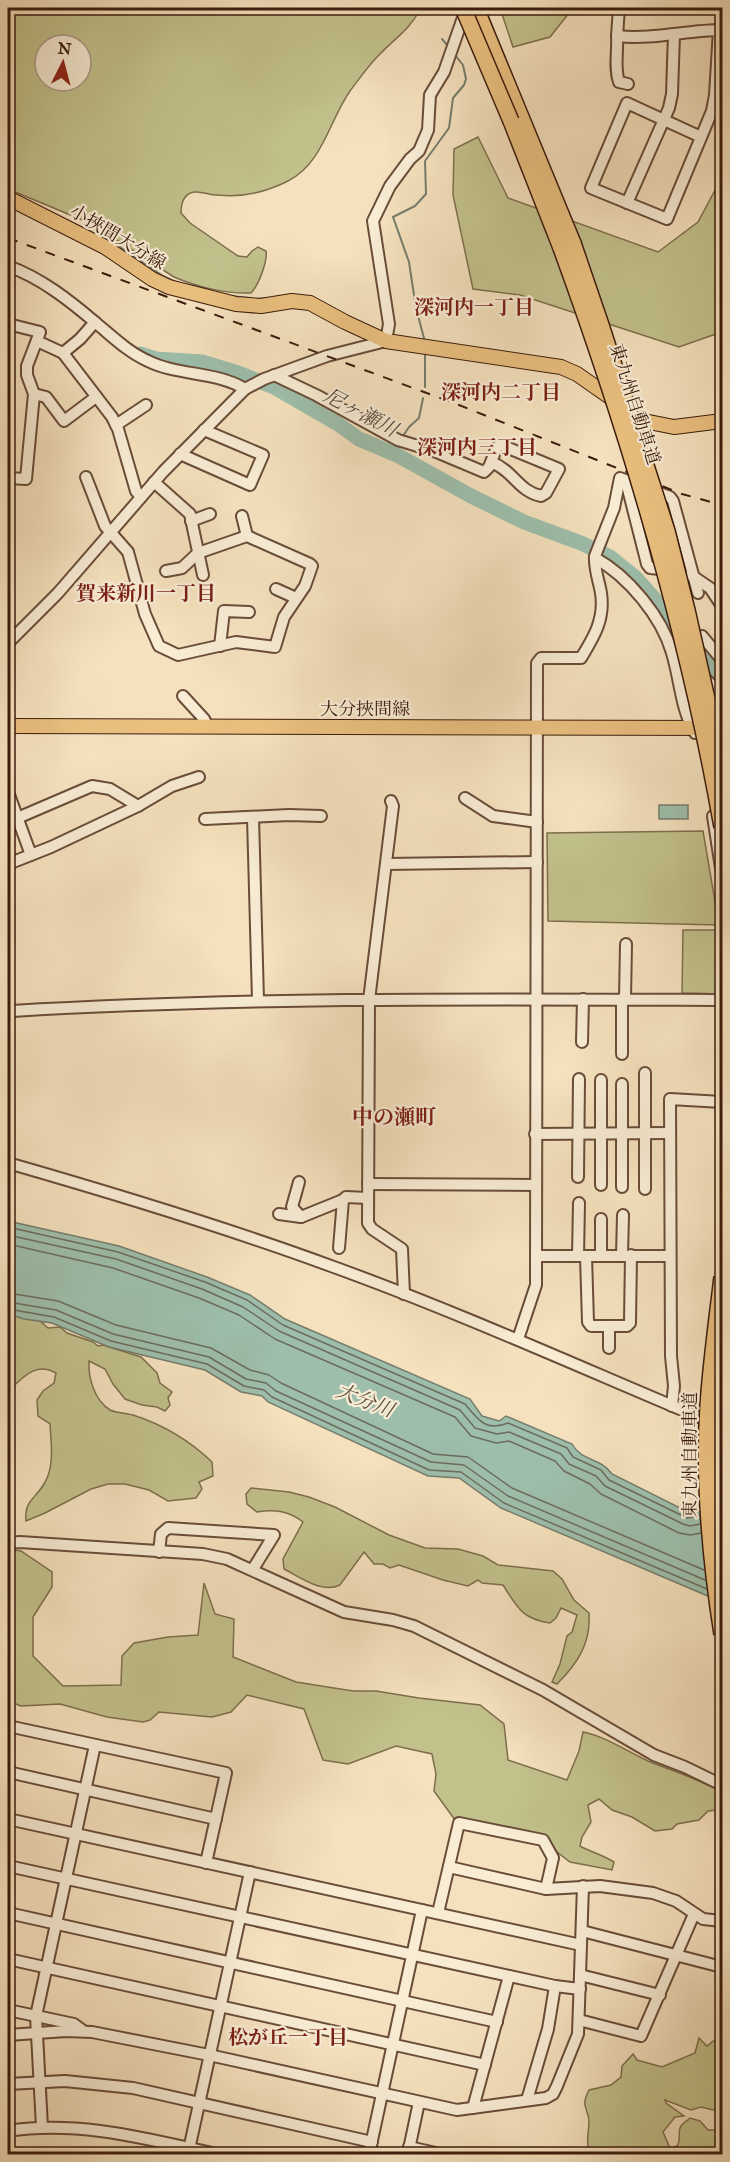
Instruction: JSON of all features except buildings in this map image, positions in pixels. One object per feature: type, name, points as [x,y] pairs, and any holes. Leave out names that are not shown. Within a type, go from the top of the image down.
[{"type":"highway","name":"東九州自動車道","points":[[465,8],[517,119]]},
{"type":"highway","name":"東九州自動車道","points":[[476,8],[517,119],[602,328],[667,531],[723,766]]},
{"type":"highway","name":"東九州自動車道","points":[[567,245],[592,334],[657,538],[696,696],[723,826]]},
{"type":"highway","name":"東九州自動車道","points":[[723,1277],[708,1406],[707,1452],[712,1573],[723,1634]]},
{"type":"highway","name":"東九州自動車道","points":[[723,1385],[717,1452],[723,1554]]},
{"type":"main road","name":"小挾間大分線","points":[[8,198],[105,247],[160,284],[236,304],[261,306],[292,301],[310,303],[354,327],[386,340],[561,367],[577,375],[644,421],[674,427],[723,421]]},
{"type":"main road","name":"大分挾間線","points":[[8,726],[723,728]]},
{"type":"street","points":[[8,642],[58,592],[180,454],[247,388],[272,376],[327,356],[386,340],[389,324],[373,221],[390,186],[418,151],[428,130],[430,95],[444,72],[465,8]]},
{"type":"street","points":[[620,8],[616,73],[619,82],[628,84]]},
{"type":"street","points":[[617,36],[644,38],[689,31],[721,30],[720,72],[712,111],[667,219],[591,188],[627,103],[701,137]]},
{"type":"street","points":[[627,202],[672,94],[674,34]]},
{"type":"street","points":[[8,266],[37,279],[59,293],[132,353],[150,363],[247,388]]},
{"type":"street","points":[[63,353],[95,322]]},
{"type":"street","points":[[8,324],[40,333],[27,366],[34,394],[26,479],[8,478]]},
{"type":"street","points":[[37,341],[63,353],[116,425],[136,491],[141,497]]},
{"type":"street","points":[[272,376],[316,395],[398,440],[435,451],[484,472],[492,462],[497,447],[501,445],[559,469],[546,494],[541,496],[527,491],[507,470],[492,462]]},
{"type":"street","points":[[34,394],[46,397],[64,421],[96,397]]},
{"type":"street","points":[[116,425],[146,405]]},
{"type":"street","points":[[180,454],[250,485],[263,455],[204,430]]},
{"type":"street","points":[[86,477],[102,522],[128,552],[145,614],[159,646],[178,655],[243,642],[275,647],[284,617],[308,581],[311,565],[247,536],[198,553],[182,568],[166,571]]},
{"type":"street","points":[[518,1339],[536,1286],[537,663],[541,657],[580,658],[596,634],[600,623],[602,601],[595,558],[614,508],[619,478],[670,497],[673,501],[698,593]]},
{"type":"street","points":[[154,482],[188,512],[203,575]]},
{"type":"street","points":[[633,483],[628,486],[628,489],[648,567],[694,576],[710,588],[723,606]]},
{"type":"street","points":[[191,521],[210,514]]},
{"type":"street","points":[[242,516],[247,536]]},
{"type":"street","points":[[595,558],[616,573],[655,614],[672,651],[683,702],[698,739],[723,875]]},
{"type":"street","points":[[276,590],[296,598]]},
{"type":"street","points":[[220,645],[224,611],[249,612]]},
{"type":"street","points":[[702,636],[723,660]]},
{"type":"street","points":[[672,651],[707,679],[715,689],[723,719]]},
{"type":"street","points":[[183,696],[204,719],[208,727]]},
{"type":"street","points":[[8,864],[138,806],[172,786],[199,777]]},
{"type":"street","points":[[12,820],[92,786],[110,789],[138,806]]},
{"type":"street","points":[[8,792],[12,820],[31,855]]},
{"type":"street","points":[[465,798],[493,816],[537,822]]},
{"type":"street","points":[[391,801],[393,806],[369,1000],[368,1198],[369,1227],[403,1252],[404,1294]]},
{"type":"street","points":[[205,819],[321,816]]},
{"type":"street","points":[[253,817],[258,1000]]},
{"type":"street","points":[[386,864],[537,862]]},
{"type":"street","points":[[622,1054],[626,944]]},
{"type":"street","points":[[582,1042],[583,999]]},
{"type":"street","points":[[8,1010],[258,1000],[723,1000]]},
{"type":"street","points":[[645,1073],[645,1190]]},
{"type":"street","points":[[579,1079],[579,1177]]},
{"type":"street","points":[[601,1080],[601,1185]]},
{"type":"street","points":[[622,1084],[622,1187]]},
{"type":"street","points":[[672,1406],[674,1389],[671,1356],[670,1099],[723,1102]]},
{"type":"street","points":[[535,1134],[670,1133]]},
{"type":"street","points":[[8,1162],[143,1202],[322,1263],[518,1339],[723,1428]]},
{"type":"street","points":[[299,1182],[292,1207],[301,1217]]},
{"type":"street","points":[[369,1184],[536,1185]]},
{"type":"street","points":[[279,1214],[301,1217],[346,1197],[368,1198]]},
{"type":"street","points":[[339,1248],[343,1200]]},
{"type":"street","points":[[579,1203],[588,1322],[591,1326],[627,1326],[630,1323],[623,1215]]},
{"type":"street","points":[[601,1219],[601,1256]]},
{"type":"street","points":[[536,1256],[670,1256]]},
{"type":"street","points":[[609,1326],[609,1348]]},
{"type":"street","points":[[159,1552],[161,1533],[168,1528],[274,1535],[253,1569]]},
{"type":"street","points":[[8,1543],[220,1557],[253,1569],[344,1612],[393,1620],[421,1630],[552,1695],[654,1755],[723,1785]]},
{"type":"street","points":[[8,1726],[226,1773],[206,1863]]},
{"type":"street","points":[[42,2127],[36,2016],[94,1745]]},
{"type":"street","points":[[8,1772],[216,1819]]},
{"type":"street","points":[[8,1819],[581,1944]]},
{"type":"street","points":[[438,1913],[459,1823],[543,1840],[553,1858],[546,1889]]},
{"type":"street","points":[[8,1866],[555,1986],[580,1989]]},
{"type":"street","points":[[449,1867],[546,1889],[583,1886],[652,1893],[676,1901],[708,1921],[723,1921]]},
{"type":"street","points":[[188,2151],[250,1872]]},
{"type":"street","points":[[8,2035],[84,2031],[209,2055],[456,2110],[546,2098],[553,2094],[576,2042],[579,2020],[583,1886]]},
{"type":"street","points":[[369,2154],[422,1910]]},
{"type":"street","points":[[8,1913],[496,2022]]},
{"type":"street","points":[[579,2020],[641,2036],[694,1914]]},
{"type":"street","points":[[582,1931],[718,1966]]},
{"type":"street","points":[[8,1959],[485,2065]]},
{"type":"street","points":[[580,1975],[660,1995]]},
{"type":"street","points":[[473,2108],[509,1976]]},
{"type":"street","points":[[527,2100],[548,2029],[555,1986]]},
{"type":"street","points":[[8,2010],[74,2024],[84,2031]]},
{"type":"street","points":[[8,2084],[40,2081],[100,2083],[372,2142]]},
{"type":"street","points":[[419,2102],[408,2151],[440,2154]]},
{"type":"street","points":[[8,2131],[42,2127],[104,2131],[188,2151],[216,2154]]},
{"type":"shaded area","points":[[8,8],[71,8],[81,11],[87,8],[421,8],[407,28],[375,59],[350,91],[317,153],[300,173],[280,185],[254,193],[226,196],[194,192],[185,197],[181,213],[190,223],[238,256],[247,257],[258,247],[266,251],[262,273],[251,293],[212,289],[174,277],[92,224],[8,189]]},
{"type":"shaded area","points":[[500,8],[573,8],[550,37],[513,47]]},
{"type":"shaded area","points":[[478,137],[508,198],[658,252],[698,222],[722,177],[722,334],[679,347],[520,295],[473,289],[453,195],[454,149]]},
{"type":"shaded area","points":[[703,831],[719,925],[548,921],[547,833]]},
{"type":"shaded area","points":[[683,930],[722,930],[722,994],[682,993]]},
{"type":"shaded area","points":[[8,1311],[39,1320],[48,1328],[60,1327],[67,1333],[98,1346],[103,1345],[141,1357],[157,1373],[160,1383],[172,1392],[168,1398],[170,1405],[165,1411],[125,1399],[105,1369],[89,1361],[93,1388],[104,1406],[110,1410],[133,1415],[166,1428],[212,1462],[213,1476],[199,1482],[202,1489],[196,1498],[168,1501],[149,1490],[125,1484],[108,1484],[91,1489],[26,1521],[28,1504],[44,1484],[50,1470],[50,1424],[38,1416],[37,1400],[43,1391],[54,1383],[56,1373],[49,1370],[36,1370],[24,1376],[8,1391]]},
{"type":"shaded area","points":[[251,1488],[289,1492],[309,1497],[335,1507],[389,1535],[425,1548],[458,1549],[483,1556],[498,1565],[553,1571],[562,1579],[574,1600],[589,1613],[588,1634],[582,1652],[557,1684],[552,1682],[560,1664],[567,1636],[572,1632],[577,1615],[561,1608],[556,1618],[550,1623],[533,1618],[521,1611],[503,1585],[482,1583],[478,1580],[468,1586],[399,1565],[390,1568],[383,1564],[374,1564],[364,1552],[340,1585],[326,1587],[304,1580],[284,1569],[283,1559],[303,1522],[282,1512],[257,1512],[247,1504],[246,1494]]},
{"type":"shaded area","points":[[8,1549],[21,1551],[52,1572],[52,1587],[33,1617],[33,1656],[63,1686],[121,1685],[122,1656],[134,1643],[198,1635],[204,1583],[215,1614],[234,1619],[233,1657],[296,1682],[353,1691],[376,1691],[480,1705],[504,1724],[508,1760],[567,1780],[579,1751],[583,1732],[592,1734],[648,1761],[722,1792],[722,1812],[708,1811],[699,1820],[677,1824],[672,1829],[655,1831],[632,1817],[612,1810],[599,1799],[588,1805],[591,1822],[582,1837],[580,1846],[614,1862],[612,1870],[570,1862],[546,1839],[455,1820],[434,1791],[436,1774],[432,1754],[396,1746],[348,1764],[323,1760],[304,1709],[247,1695],[231,1712],[212,1717],[159,1712],[150,1720],[143,1722],[107,1717],[60,1704],[21,1706],[8,1701]]},
{"type":"shaded area","points":[[699,2038],[707,2046],[716,2039],[722,2043],[722,2109],[713,2110],[701,2107],[691,2110],[665,2100],[684,2116],[675,2117],[663,2132],[670,2148],[677,2146],[682,2125],[690,2118],[700,2121],[708,2130],[718,2130],[715,2139],[715,2154],[578,2154],[588,2150],[589,2119],[585,2101],[589,2090],[611,2085],[621,2077],[622,2066],[633,2054],[637,2060],[662,2067],[695,2053]]},
{"type":"water","points":[[659,805],[688,805],[688,819],[659,819]]},
{"type":"water","name":"大分川","points":[[8,1221],[119,1246],[207,1277],[250,1295],[285,1319],[470,1399],[482,1416],[499,1421],[506,1416],[572,1444],[581,1454],[602,1465],[612,1474],[690,1513],[722,1504],[722,1602],[501,1508],[459,1478],[428,1476],[268,1402],[262,1396],[241,1392],[205,1370],[109,1347],[52,1323],[8,1314]]},
{"type":"waterway","points":[[442,39],[448,46]]},
{"type":"waterway","points":[[425,342],[416,308],[409,262],[393,217],[415,206],[426,194],[425,161],[449,128],[453,98],[466,79],[463,65],[455,55]]},
{"type":"waterway","points":[[16,195],[117,245],[163,276],[176,282]]},
{"type":"waterway","points":[[231,296],[249,298]]},
{"type":"waterway","points":[[255,299],[267,298]]},
{"type":"waterway","points":[[425,353],[425,387]]},
{"type":"waterway","name":"尼ヶ瀬川","points":[[140,354],[156,359],[202,362],[274,387],[338,424],[359,439],[397,455],[471,496],[524,522],[581,543],[610,557],[635,577],[704,655],[722,688]]},
{"type":"waterway","points":[[403,436],[419,418],[423,398]]},
{"type":"waterway","points":[[397,455],[399,447]]},
{"type":"railway","points":[[8,238],[459,405],[682,494],[722,505]]},
{"type":"district","name":"深河内一丁目","points":[[474,307]]},
{"type":"district","name":"深河内二丁目","points":[[501,392]]},
{"type":"district","name":"深河内三丁目","points":[[477,447]]},
{"type":"district","name":"賀来新川一丁目","points":[[146,593]]},
{"type":"district","name":"中の瀬町","points":[[394,1117]]},
{"type":"district","name":"松が丘一丁目","points":[[288,2037]]}]
